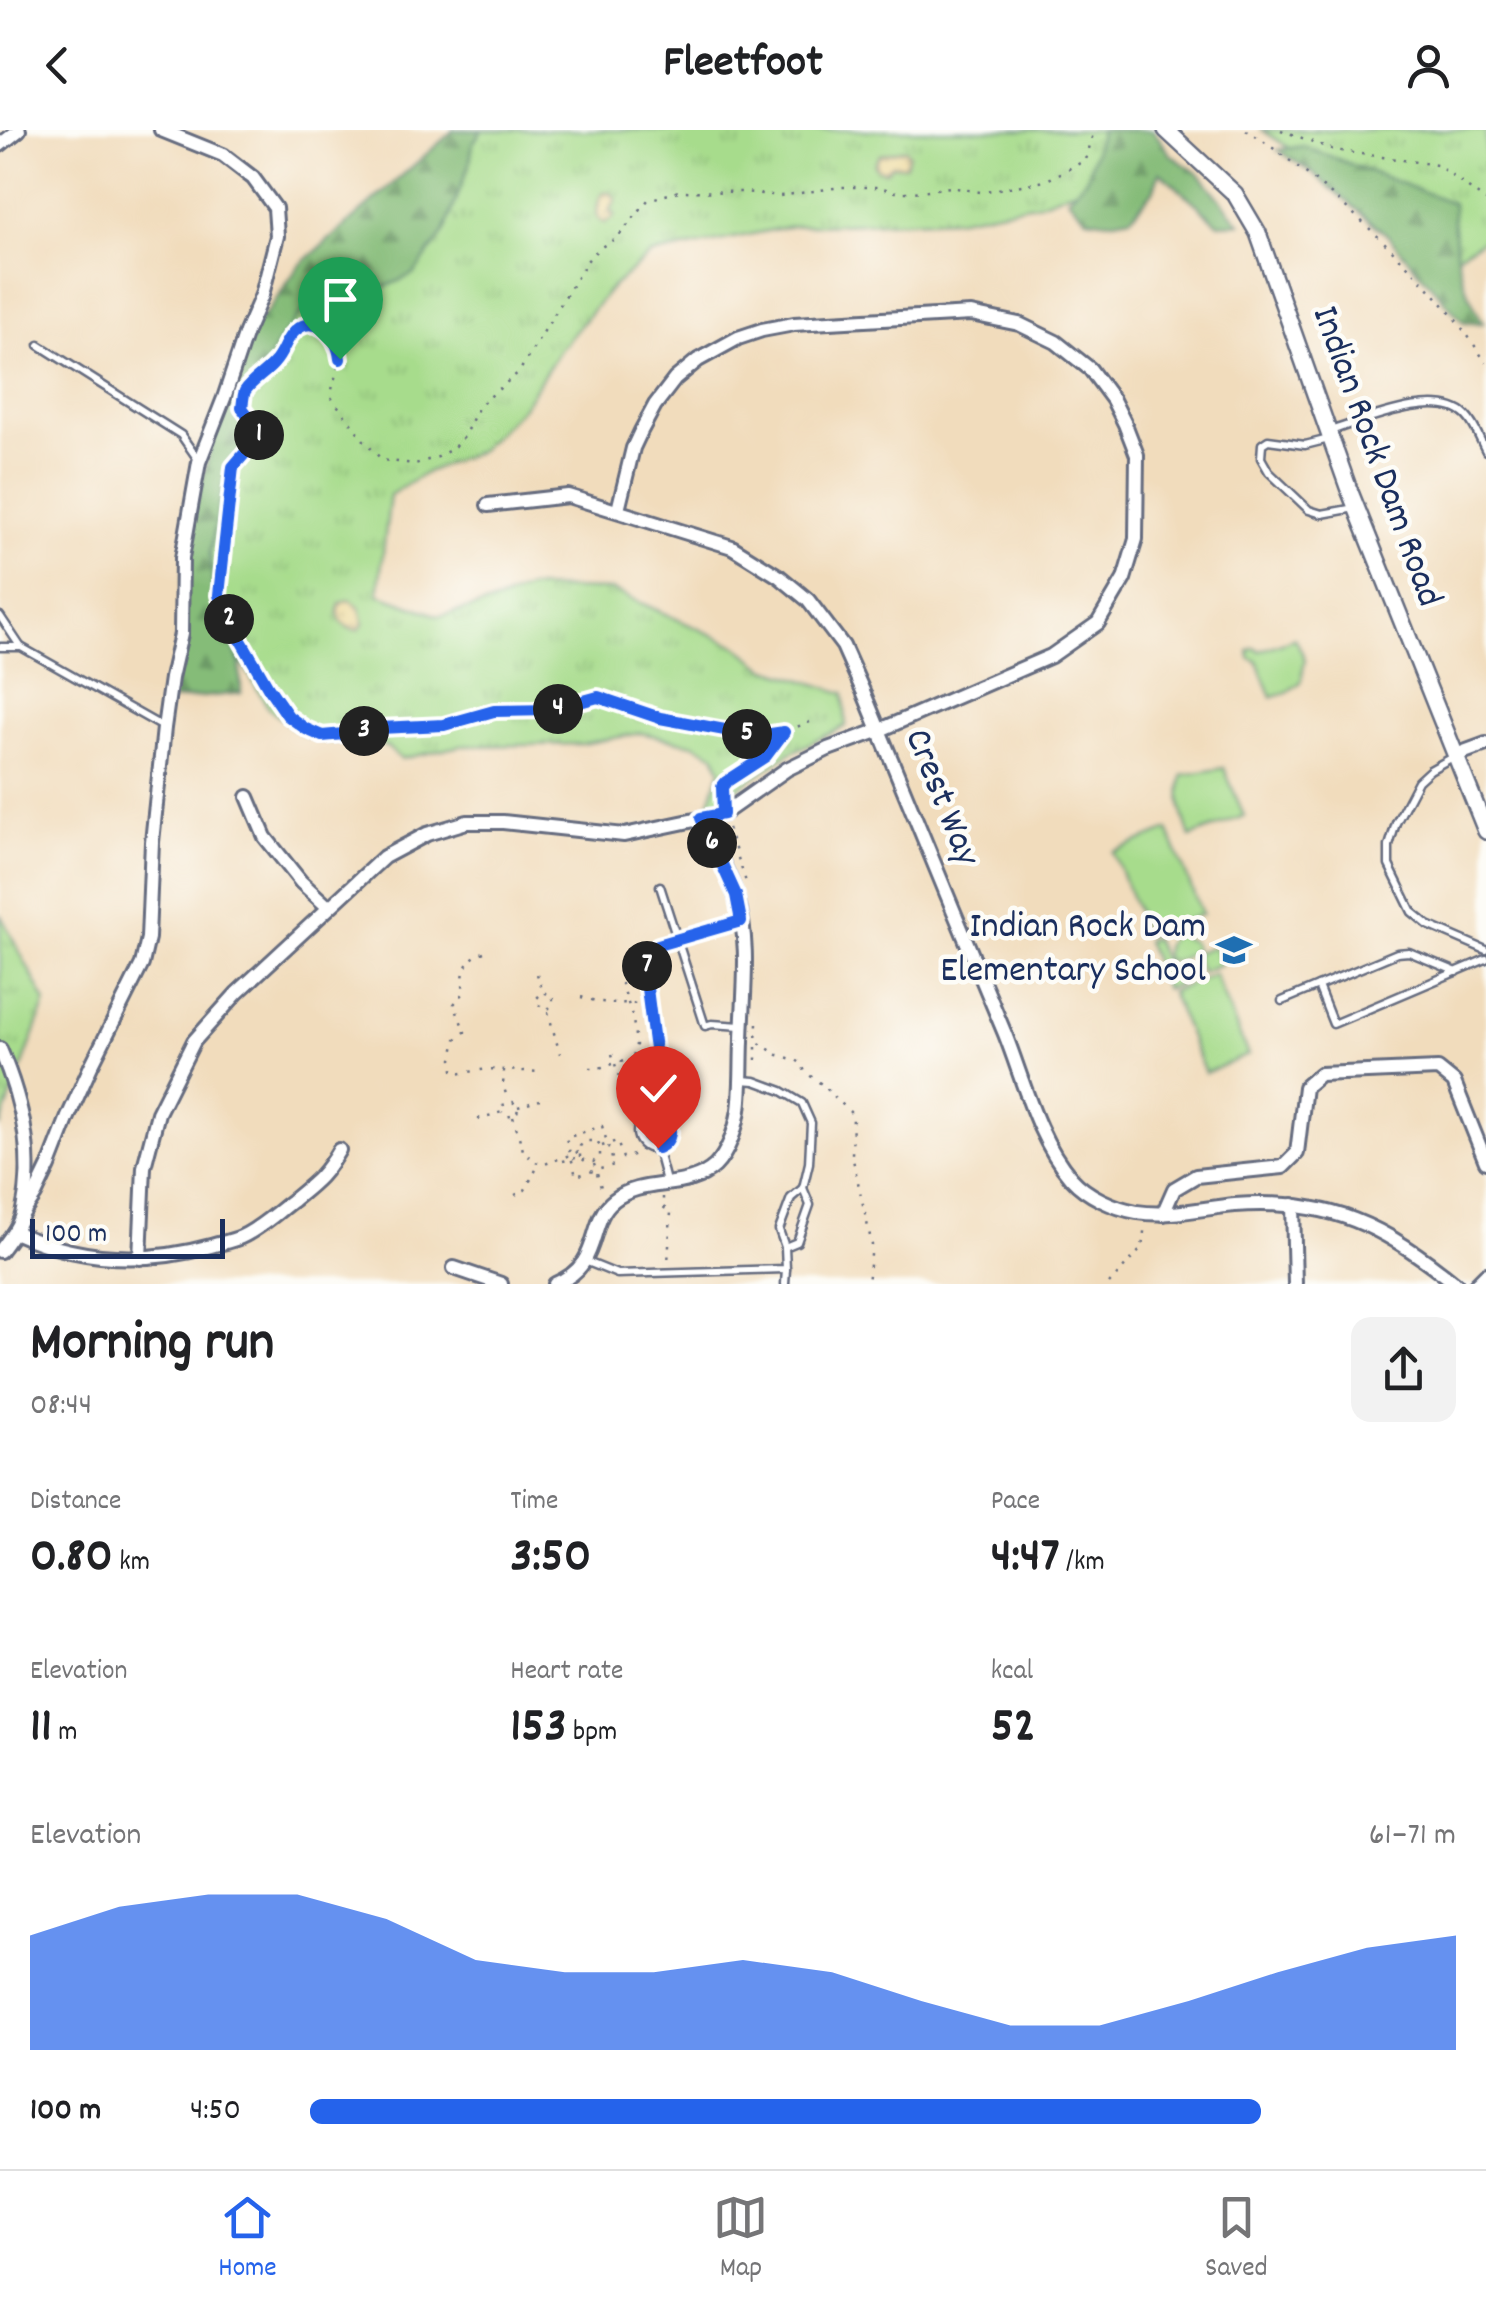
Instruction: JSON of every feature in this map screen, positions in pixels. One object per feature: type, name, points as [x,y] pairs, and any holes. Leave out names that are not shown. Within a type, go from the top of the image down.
[{"type":"street","points":[[0,144],[19,130]]},
{"type":"street","points":[[0,1251],[35,1195],[120,1004],[142,964],[148,938],[152,842],[164,728],[181,634],[182,558],[200,462],[262,295],[278,236],[275,208],[252,178],[223,155],[162,130]]},
{"type":"street","name":"Indian Rock Dam Road","points":[[1166,130],[1235,194],[1251,220],[1356,508],[1486,831]]},
{"type":"street","points":[[140,1258],[148,1149],[158,1112],[194,1041],[237,993],[384,857],[427,834],[467,822],[624,835],[723,814],[787,769],[828,748],[880,730],[1051,656],[1098,623],[1124,579],[1136,539],[1137,455],[1113,400],[1090,370],[1073,354],[1019,324],[971,314],[794,324],[738,338],[698,360],[675,379],[654,405],[633,448],[618,510]]},
{"type":"street","name":"Crest Way","points":[[488,505],[568,496],[618,510],[732,547],[808,600],[842,646],[880,730],[1045,1140],[1073,1181],[1096,1198],[1147,1213],[1264,1203],[1338,1214],[1384,1232],[1456,1284]]},
{"type":"street","points":[[1456,756],[1486,744]]},
{"type":"street","points":[[248,796],[265,837],[301,882],[328,907]]},
{"type":"street","points":[[555,1284],[585,1262],[610,1202],[622,1194],[699,1177],[716,1164],[732,1134],[749,1024],[744,934],[736,895],[701,818]]},
{"type":"street","points":[[0,1049],[24,1120],[27,1169],[23,1212]]},
{"type":"street","points":[[1163,1214],[1174,1188],[1196,1176],[1283,1166],[1296,1152],[1305,1087],[1320,1074],[1438,1069],[1454,1082],[1486,1162]]},
{"type":"street","points":[[14,1232],[44,1246],[100,1257],[158,1258],[240,1237],[324,1175],[339,1150]]},
{"type":"street","points":[[1293,1205],[1296,1284]]},
{"type":"street","points":[[454,1268],[501,1284]]},
{"type":"street","points":[[1476,1284],[1486,1274]]},
{"type":"lane","points":[[39,346],[181,435],[200,462]]},
{"type":"lane","points":[[1356,508],[1322,514],[1309,510],[1269,472],[1261,458],[1262,444],[1268,440],[1305,445],[1414,406],[1436,404],[1466,416],[1486,451]]},
{"type":"lane","points":[[0,616],[21,647]]},
{"type":"lane","points":[[0,647],[21,647],[164,728]]},
{"type":"lane","points":[[1456,756],[1418,781],[1396,824],[1389,846],[1389,865],[1412,912],[1428,925],[1486,950]]},
{"type":"lane","points":[[660,886],[705,1026],[749,1024]]},
{"type":"lane","points":[[661,1117],[665,1094],[645,972],[649,956],[658,945],[741,921]]},
{"type":"lane","points":[[1282,1001],[1408,952],[1457,972]]},
{"type":"lane","points":[[1318,986],[1333,1024],[1486,959]]},
{"type":"lane","points":[[741,1080],[782,1091],[802,1104],[811,1123],[810,1164],[803,1188],[791,1198],[780,1230],[785,1247],[785,1284]]},
{"type":"lane","points":[[650,1116],[661,1117],[669,1125],[667,1142],[658,1148],[646,1147],[638,1138],[640,1122],[650,1116]]},
{"type":"lane","points":[[658,1148],[665,1185]]},
{"type":"lane","points":[[785,1247],[797,1242],[810,1205],[803,1188]]},
{"type":"lane","points":[[585,1262],[617,1274],[786,1269]]},
{"type":"lane","points":[[662,1284],[665,1272]]},
{"type":"path","points":[[810,722],[758,736],[660,718],[598,697],[551,710],[494,711],[444,725],[322,736],[306,729],[288,716],[268,687],[224,611],[219,595],[233,467],[258,438],[259,430],[242,408],[246,390],[279,358],[296,330],[306,325],[317,326],[330,333],[338,345],[340,359],[331,397],[367,444],[382,460],[424,462],[453,448],[480,406],[519,372],[588,261],[598,249],[618,237],[648,200],[679,191],[780,196],[841,187],[914,192],[950,187],[980,192],[1020,186],[1045,181],[1086,160],[1094,130]]},
{"type":"path","points":[[1246,130],[1314,178],[1392,250],[1430,289],[1486,363]]},
{"type":"path","points":[[1280,130],[1334,150],[1437,166],[1486,201]]},
{"type":"path","points":[[749,895],[723,814],[722,787],[766,756],[784,732]]},
{"type":"path","points":[[484,952],[468,962],[462,975],[464,993],[454,1004],[465,1032],[456,1039],[453,1070],[457,1074],[487,1068],[541,1072]]},
{"type":"path","points":[[623,962],[621,981],[633,1020],[633,1058],[641,1084],[660,1081]]},
{"type":"path","points":[[537,974],[543,992],[553,996],[548,1009]]},
{"type":"path","points":[[543,992],[537,998],[538,1005],[548,1009]]},
{"type":"path","points":[[581,996],[600,1002],[649,1004]]},
{"type":"path","points":[[548,1009],[560,1054]]},
{"type":"path","points":[[749,1024],[756,1041],[778,1056],[802,1064],[805,1072],[853,1116],[852,1155],[872,1244],[868,1284]]},
{"type":"path","points":[[590,1068],[656,1052]]},
{"type":"path","points":[[612,1054],[620,1078]]},
{"type":"path","points":[[504,1070],[508,1102]]},
{"type":"path","points":[[518,1107],[540,1100]]},
{"type":"path","points":[[502,1112],[508,1102],[518,1107]]},
{"type":"path","points":[[502,1112],[513,1116],[518,1107]]},
{"type":"path","points":[[478,1119],[502,1112]]},
{"type":"path","points":[[513,1116],[523,1150],[539,1165]]},
{"type":"path","points":[[602,1126],[614,1164],[576,1176],[571,1157],[566,1138],[602,1126]]},
{"type":"path","points":[[587,1140],[596,1142],[601,1149],[600,1157],[593,1162],[585,1161],[579,1154],[580,1146],[587,1140]]},
{"type":"path","points":[[601,1149],[617,1141],[622,1158],[646,1147]]},
{"type":"path","points":[[515,1195],[525,1190],[539,1165],[564,1162],[579,1154]]},
{"type":"path","points":[[593,1162],[602,1194],[610,1202]]},
{"type":"path","points":[[665,1185],[664,1207],[672,1212],[665,1272]]},
{"type":"path","points":[[1110,1284],[1142,1248],[1147,1213]]},
{"type":"green space","points":[[453,130],[1119,130],[1091,183],[1040,203],[955,219],[792,226],[650,255],[610,289],[560,350],[523,407],[479,451],[429,471],[390,495],[378,594],[439,616],[496,602],[529,588],[612,590],[735,645],[765,668],[844,693],[846,726],[790,753],[707,809],[721,770],[715,755],[693,744],[641,733],[582,744],[460,746],[401,759],[387,747],[371,742],[322,741],[305,736],[269,709],[208,604],[203,539],[220,460],[264,352]]},
{"type":"green space","points":[[454,130],[482,130],[473,143],[445,231],[414,274],[379,290],[320,299],[298,317],[280,340],[249,391],[245,404],[252,425],[249,441],[228,464],[210,553],[214,598],[240,664],[241,693],[172,700],[186,541],[246,332],[268,311],[298,267]]},
{"type":"green space","points":[[1101,130],[1153,130],[1171,155],[1201,176],[1240,223],[1219,224],[1160,172],[1153,191],[1131,217],[1109,221],[1087,218],[1068,198],[1087,177]]},
{"type":"green space","points":[[1262,130],[1486,130],[1486,239],[1428,270],[1325,172]]},
{"type":"green space","points":[[1303,146],[1453,203],[1459,265],[1483,323],[1464,323],[1386,234],[1314,174],[1278,150]]},
{"type":"green space","points":[[1295,638],[1305,659],[1301,682],[1272,697],[1249,651]]},
{"type":"green space","points":[[1224,768],[1244,816],[1190,837],[1181,806],[1183,775]]},
{"type":"green space","points":[[1168,830],[1202,914],[1147,936],[1113,852]]},
{"type":"green space","points":[[0,914],[46,1002],[0,1127]]},
{"type":"green space","points":[[1176,934],[1195,947],[1182,958],[1166,960],[1166,945]]},
{"type":"green space","points":[[1154,938],[1167,971],[1174,973],[1178,985],[1165,989],[1146,941]]},
{"type":"green space","points":[[1214,946],[1221,964],[1201,972],[1194,953]]},
{"type":"green space","points":[[1214,974],[1248,1055],[1205,1073],[1171,992]]},
{"type":"sand","points":[[905,149],[909,154],[905,166],[892,165],[885,171],[874,165],[879,155]]},
{"type":"sand","points":[[604,192],[610,192],[616,200],[609,212],[614,214],[613,218],[604,223],[597,212]]},
{"type":"sand","points":[[348,600],[361,612],[363,624],[358,630],[344,625],[340,618],[340,604]]},
{"type":"place","name":"Indian Rock Dam Elementary School","points":[[1234,950]]},
{"type":"route","points":[[340,359],[338,345],[330,333],[317,326],[306,325],[289,337],[279,358],[246,390],[242,408],[259,430],[258,438],[233,467],[219,595],[224,611],[288,716],[322,736],[444,725],[494,711],[551,710],[598,697],[660,718],[758,736],[784,732],[766,756],[722,787],[723,814],[701,818],[736,895],[741,921],[658,945],[649,956],[645,972],[658,1075],[665,1094],[661,1117],[670,1131],[667,1142],[658,1148]]}]
